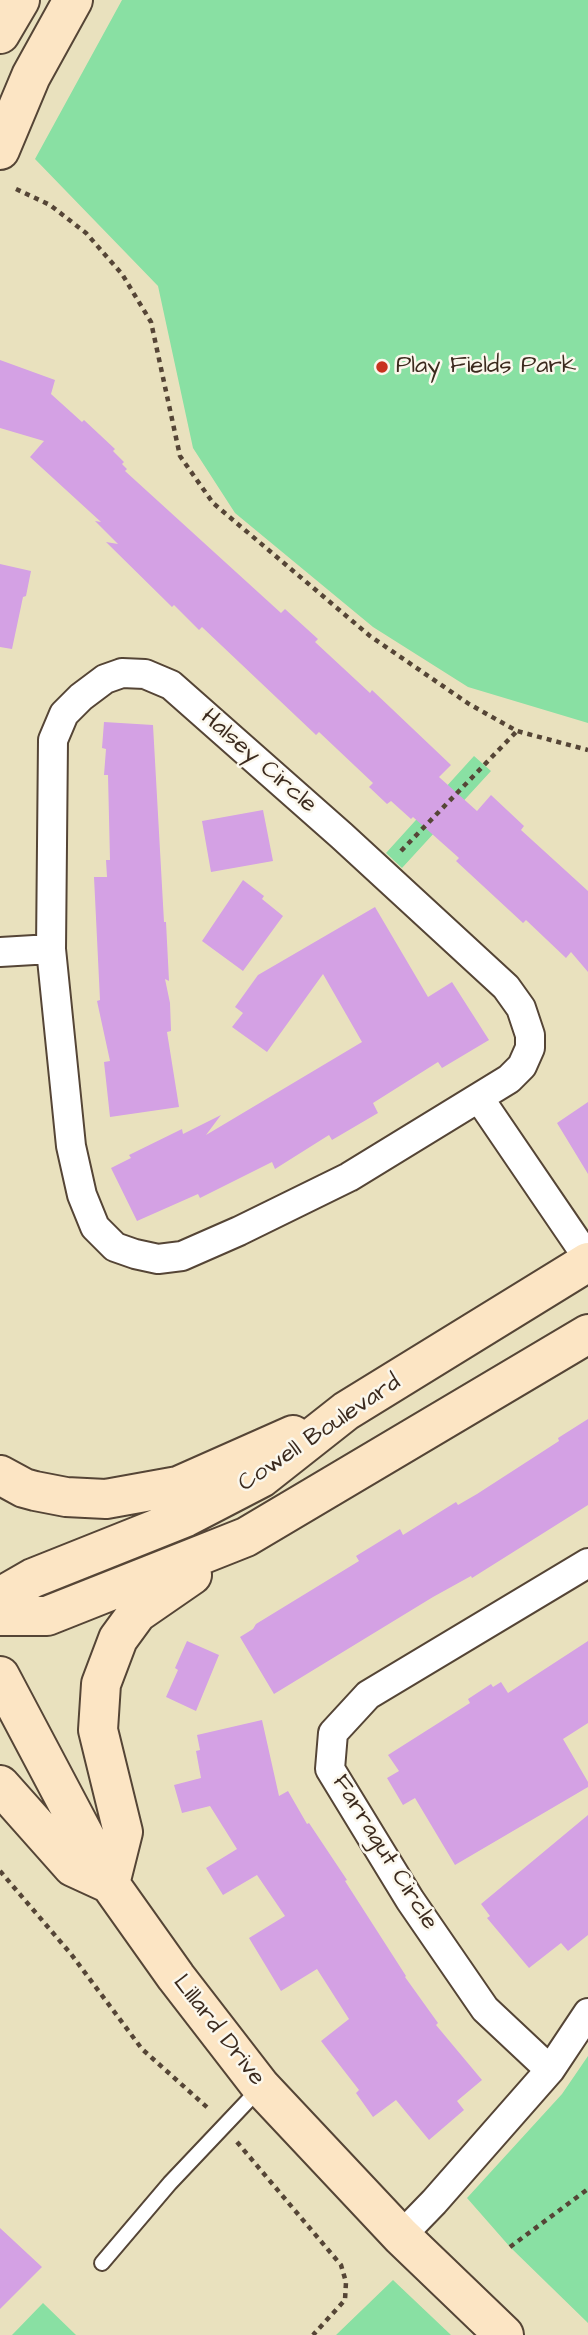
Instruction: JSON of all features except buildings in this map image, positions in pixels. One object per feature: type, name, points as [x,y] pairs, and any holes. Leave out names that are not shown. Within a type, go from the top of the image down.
[{"type":"main road","points":[[0,34],[20,0]]},
{"type":"main road","points":[[0,150],[31,76],[73,0]]},
{"type":"main road","name":"Cowell Boulevard","points":[[0,1597],[33,1578],[186,1517],[261,1478],[346,1411],[588,1260]]},
{"type":"main road","name":"Cowell Boulevard","points":[[0,1616],[47,1616],[249,1535],[588,1334]]},
{"type":"main road","points":[[0,1475],[24,1488],[66,1497],[106,1499],[178,1486],[346,1411]]},
{"type":"main road","points":[[0,1785],[73,1867],[110,1884],[123,1832],[98,1730],[101,1684],[106,1668],[118,1639],[137,1613],[249,1535]]},
{"type":"main road","name":"Lillard Drive","points":[[0,1676],[110,1884],[176,1977],[261,2087],[401,2236],[504,2335]]},
{"type":"street","name":"Halsey Circle","points":[[122,673],[145,674],[171,685],[382,873],[506,987],[521,1008],[530,1034],[530,1048],[522,1066],[509,1079],[349,1177],[239,1231],[182,1255],[158,1259],[115,1247],[94,1227],[82,1195],[71,1146],[51,948],[54,740],[64,715],[81,697],[105,679],[122,673]]},
{"type":"street","points":[[0,952],[51,948]]},
{"type":"street","points":[[479,1098],[588,1260]]},
{"type":"street","name":"Farragut Circle","points":[[550,2070],[485,2009],[403,1888],[330,1769],[333,1733],[368,1695],[588,1563]]},
{"type":"street","points":[[401,2236],[550,2070],[588,2013]]},
{"type":"lane","points":[[102,2263],[170,2183],[261,2087]]},
{"type":"path","points":[[16,189],[50,205],[86,233],[121,274],[151,322],[180,456],[213,503],[370,636],[469,704],[517,731],[588,750]]},
{"type":"path","points":[[382,873],[517,731]]},
{"type":"path","points":[[0,1871],[71,1954],[142,2049],[198,2097],[341,2265],[346,2282],[345,2300],[313,2335]]},
{"type":"path","points":[[510,2247],[588,2189]]},
{"type":"green space","name":"Play Fields Park","points":[[122,0],[588,0],[588,723],[468,687],[373,627],[235,513],[193,448],[158,286],[35,159]]},
{"type":"green space","points":[[474,756],[491,771],[402,868],[386,853]]},
{"type":"green space","points":[[588,2056],[588,2323],[510,2247],[467,2198],[562,2094]]},
{"type":"green space","points":[[393,2280],[451,2335],[336,2335]]},
{"type":"green space","points":[[43,2303],[76,2335],[12,2335]]},
{"type":"place","name":"Play Fields Park","points":[[382,367]]}]
